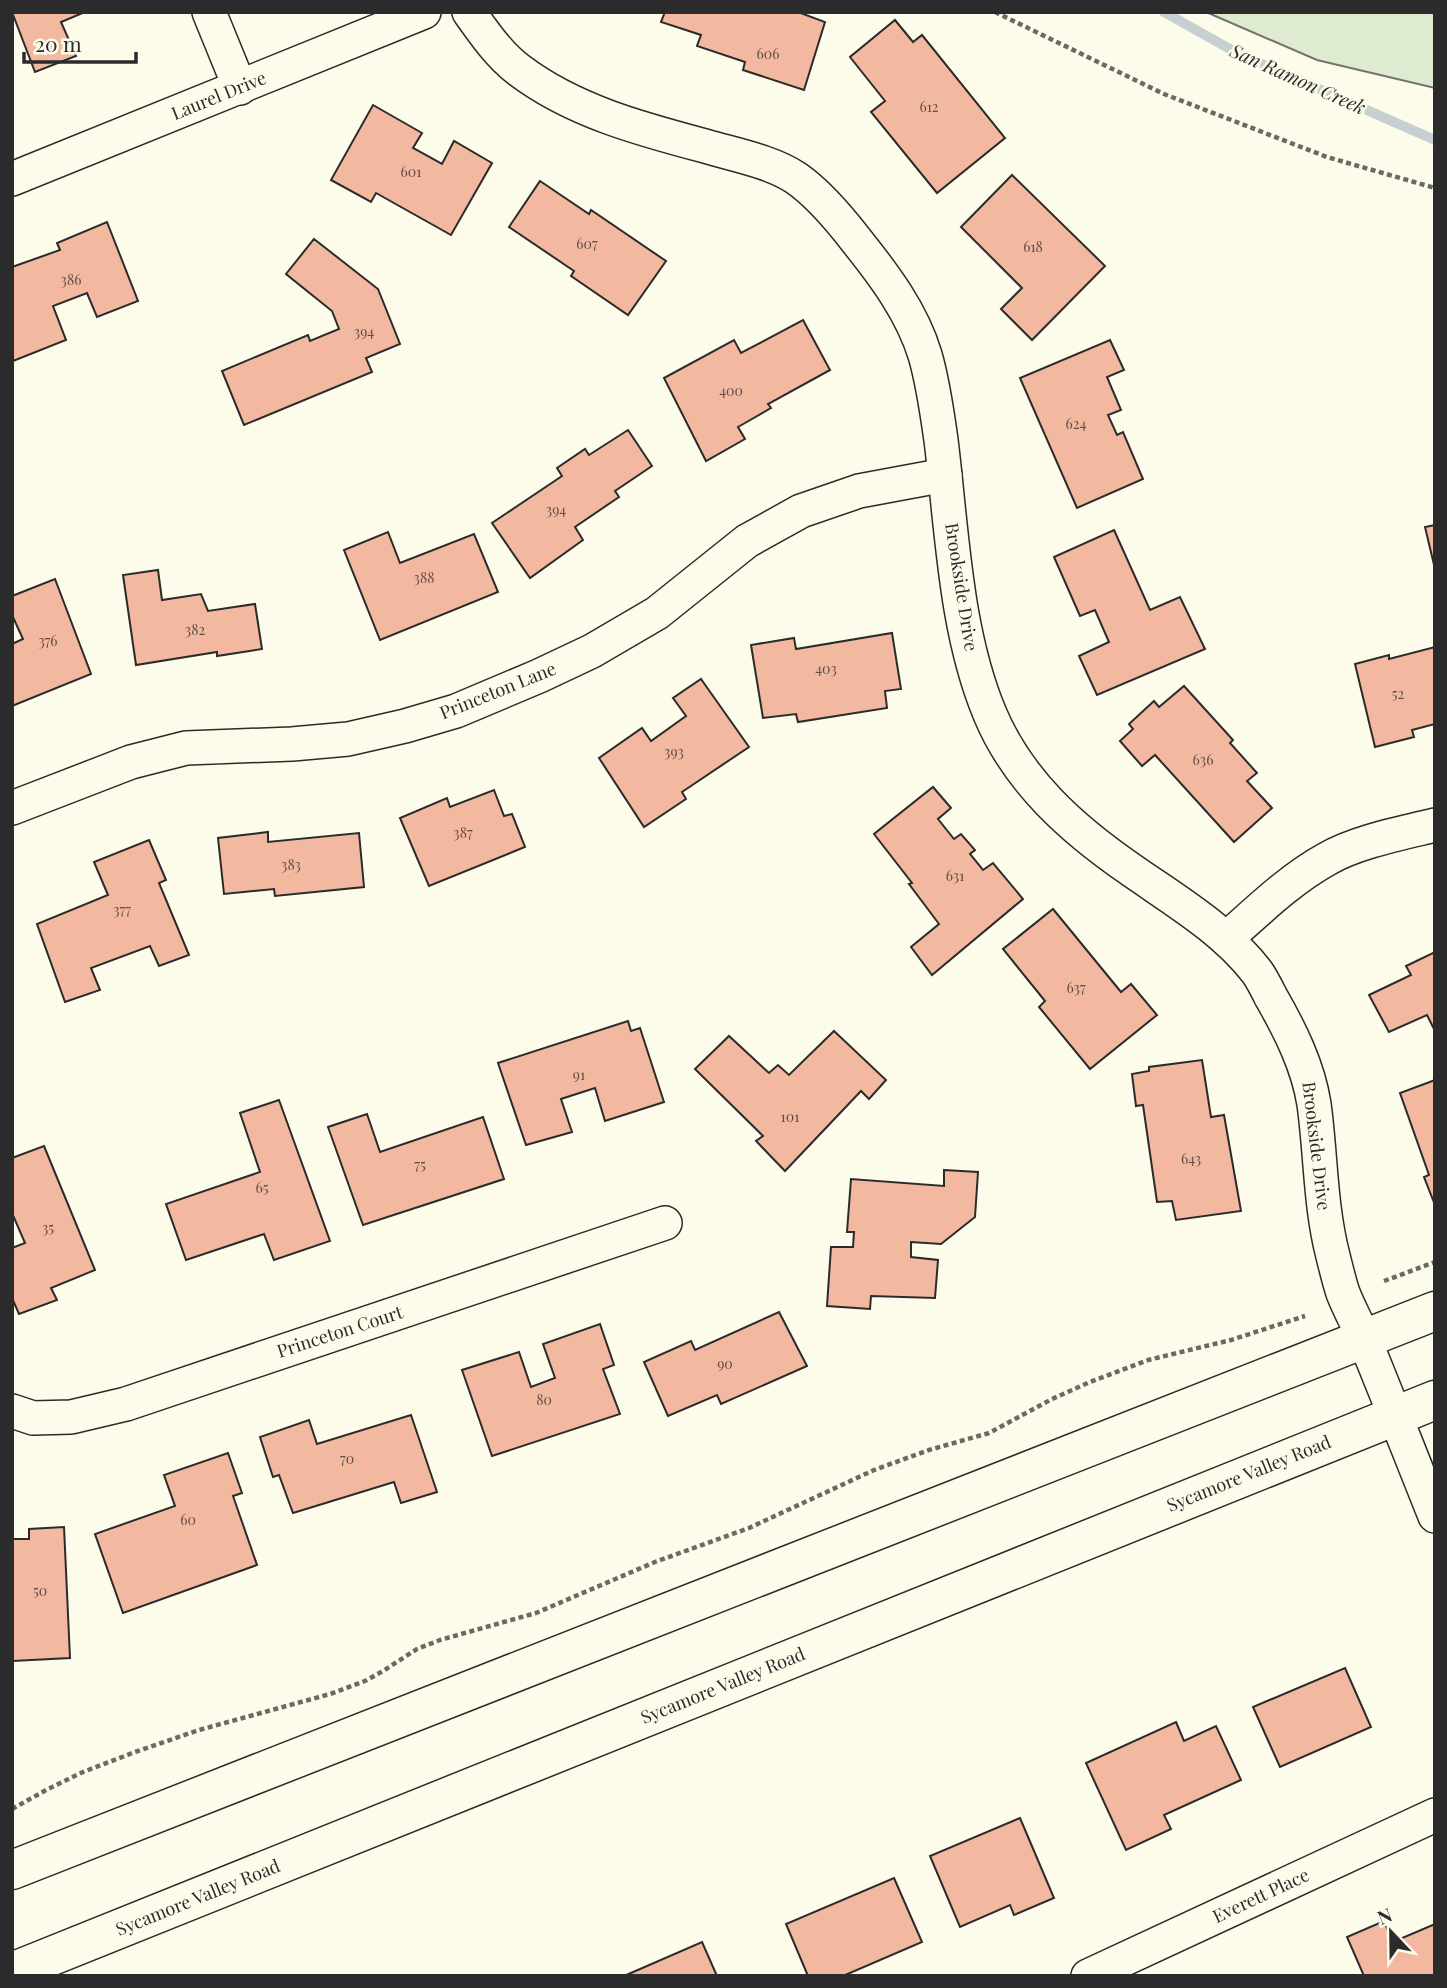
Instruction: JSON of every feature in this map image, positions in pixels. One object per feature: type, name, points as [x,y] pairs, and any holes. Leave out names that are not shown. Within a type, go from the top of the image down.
[{"type":"main road","points":[[12,1870],[1435,1311]]},
{"type":"main road","name":"Sycamore Valley Road","points":[[12,1972],[1435,1399]]},
{"type":"street","points":[[209,12],[240,88]]},
{"type":"street","name":"Laurel Drive","points":[[12,179],[424,12]]},
{"type":"street","name":"Brookside Drive","points":[[469,12],[490,43],[517,69],[558,95],[636,127],[766,164],[796,178],[828,206],[889,283],[911,321],[925,356],[937,416],[961,611],[974,666],[990,714],[1006,745],[1030,781],[1070,823],[1226,939],[1257,973],[1281,1013],[1303,1061],[1313,1099],[1323,1211],[1344,1295],[1435,1516]]},
{"type":"street","name":"Princeton Lane","points":[[12,808],[131,762],[186,748],[348,739],[456,711],[592,651],[657,613],[747,541],[801,511],[859,491],[945,475]]},
{"type":"street","points":[[1226,939],[1295,880],[1328,857],[1435,825]]},
{"type":"street","name":"Princeton Court","points":[[12,1410],[33,1418],[71,1417],[126,1404],[665,1223]]},
{"type":"street","name":"Everett Place","points":[[1088,1976],[1435,1815]]},
{"type":"path","points":[[995,12],[1164,94],[1327,157],[1435,188]]},
{"type":"path","points":[[1384,1281],[1435,1262]]},
{"type":"path","points":[[12,1809],[83,1772],[135,1752],[199,1730],[365,1681],[417,1649],[440,1640],[536,1614],[655,1562],[749,1528],[874,1470],[929,1450],[989,1433],[1090,1382],[1148,1360],[1231,1340],[1305,1316]]},
{"type":"green space","points":[[1206,12],[1435,12],[1435,88],[1317,60]]},
{"type":"building","points":[[12,12],[85,12],[61,22],[76,56],[35,72]]},
{"type":"building","points":[[665,12],[798,12],[825,22],[804,90],[743,70],[745,62],[697,46],[701,35],[661,22]]},
{"type":"building","points":[[895,20],[913,42],[922,35],[1005,138],[937,193],[871,112],[885,101],[850,57]]},
{"type":"building","points":[[373,105],[422,133],[413,148],[442,164],[454,141],[492,163],[451,235],[376,193],[371,202],[331,180]]},
{"type":"building","points":[[1012,175],[1105,266],[1032,340],[1001,309],[1022,288],[961,227]]},
{"type":"building","points":[[540,181],[589,214],[591,210],[666,261],[628,315],[571,276],[574,271],[509,227]]},
{"type":"building","points":[[107,222],[138,301],[97,317],[87,293],[53,306],[66,340],[13,361],[12,267],[60,250],[57,243]]},
{"type":"building","points":[[314,239],[378,289],[400,344],[366,358],[372,372],[244,425],[222,371],[308,335],[310,341],[339,329],[332,311],[286,274]]},
{"type":"building","points":[[803,320],[830,370],[768,404],[771,408],[738,427],[745,439],[706,461],[664,378],[734,340],[741,353]]},
{"type":"building","points":[[1110,340],[1124,370],[1107,377],[1121,410],[1108,415],[1117,435],[1123,432],[1143,479],[1077,508],[1020,378]]},
{"type":"building","points":[[628,430],[652,466],[615,491],[619,497],[575,527],[583,540],[530,578],[492,523],[562,476],[557,468],[585,449],[589,455]]},
{"type":"building","points":[[1435,525],[1435,569],[1425,527]]},
{"type":"building","points":[[1114,530],[1150,610],[1180,597],[1205,649],[1097,695],[1079,656],[1109,642],[1095,610],[1080,616],[1054,557]]},
{"type":"building","points":[[388,532],[400,563],[474,534],[498,592],[380,640],[344,550]]},
{"type":"building","points":[[158,570],[162,600],[201,594],[208,611],[255,604],[262,649],[217,656],[217,652],[136,665],[123,575]]},
{"type":"building","points":[[55,579],[91,674],[12,706],[12,644],[23,639],[12,615],[12,596]]},
{"type":"building","points":[[892,633],[901,689],[885,691],[887,708],[798,722],[796,714],[763,718],[751,645],[794,638],[796,649]]},
{"type":"building","points":[[1435,647],[1435,724],[1412,730],[1414,737],[1375,747],[1355,664],[1389,655],[1389,659]]},
{"type":"building","points":[[701,679],[749,747],[682,792],[686,799],[644,827],[599,758],[642,728],[651,741],[686,716],[673,698]]},
{"type":"building","points":[[1184,686],[1233,740],[1230,743],[1257,773],[1247,781],[1272,808],[1234,842],[1155,755],[1142,766],[1120,741],[1133,729],[1129,724],[1154,701],[1159,707]]},
{"type":"building","points":[[933,787],[951,808],[938,819],[954,839],[961,834],[975,850],[970,854],[983,870],[993,863],[1023,899],[932,975],[911,947],[939,924],[909,884],[912,883],[874,834]]},
{"type":"building","points":[[494,790],[504,816],[512,814],[525,847],[429,886],[400,818],[447,798],[450,807]]},
{"type":"building","points":[[268,832],[268,842],[359,833],[364,887],[275,896],[274,889],[224,894],[218,838]]},
{"type":"building","points":[[149,840],[166,880],[159,883],[189,955],[159,966],[150,946],[91,968],[100,990],[65,1002],[37,924],[108,895],[94,862]]},
{"type":"building","points":[[1053,909],[1121,992],[1131,984],[1157,1015],[1090,1069],[1039,1007],[1045,1001],[1003,949]]},
{"type":"building","points":[[1435,952],[1435,1031],[1427,1015],[1389,1032],[1369,995],[1411,975],[1406,966]]},
{"type":"building","points":[[628,1021],[631,1031],[640,1028],[664,1102],[605,1121],[595,1088],[561,1099],[572,1132],[526,1145],[498,1063]]},
{"type":"building","points":[[834,1031],[886,1080],[869,1099],[861,1091],[785,1171],[756,1141],[763,1136],[695,1069],[729,1036],[769,1073],[778,1065],[789,1075]]},
{"type":"building","points":[[1202,1060],[1211,1117],[1224,1115],[1241,1211],[1176,1220],[1172,1201],[1157,1202],[1143,1105],[1136,1106],[1132,1074],[1149,1071],[1149,1067]]},
{"type":"building","points":[[1435,1080],[1435,1205],[1424,1177],[1429,1175],[1400,1093]]},
{"type":"building","points":[[279,1100],[330,1241],[274,1260],[264,1234],[186,1260],[166,1204],[260,1172],[240,1113]]},
{"type":"building","points":[[367,1114],[380,1152],[483,1117],[504,1179],[363,1225],[328,1127]]},
{"type":"building","points":[[44,1146],[95,1270],[51,1288],[57,1300],[19,1314],[12,1298],[12,1248],[25,1243],[12,1213],[12,1158]]},
{"type":"building","points":[[944,1170],[978,1172],[975,1217],[941,1244],[911,1242],[911,1257],[938,1260],[935,1298],[871,1296],[870,1309],[827,1306],[831,1247],[853,1247],[854,1232],[847,1232],[851,1179],[944,1186]]},
{"type":"building","points":[[779,1312],[807,1366],[721,1404],[717,1395],[668,1416],[644,1362],[691,1341],[695,1350]]},
{"type":"building","points":[[600,1324],[614,1365],[603,1369],[620,1414],[492,1456],[462,1370],[519,1352],[531,1387],[555,1378],[543,1344]]},
{"type":"building","points":[[411,1415],[437,1492],[401,1503],[394,1482],[293,1513],[279,1475],[273,1477],[260,1437],[309,1420],[317,1444]]},
{"type":"building","points":[[228,1453],[242,1493],[233,1496],[257,1565],[123,1613],[95,1534],[175,1506],[164,1475]]},
{"type":"building","points":[[64,1527],[70,1658],[13,1661],[12,1539],[29,1539],[29,1529]]},
{"type":"building","points":[[1345,1668],[1371,1727],[1280,1767],[1253,1707]]},
{"type":"building","points":[[1176,1722],[1184,1741],[1216,1726],[1241,1780],[1164,1815],[1171,1829],[1126,1850],[1086,1763]]},
{"type":"building","points":[[1020,1818],[1054,1898],[1014,1915],[1010,1905],[960,1927],[930,1856]]},
{"type":"building","points":[[894,1878],[922,1942],[843,1976],[808,1976],[786,1924]]},
{"type":"building","points":[[1384,1921],[1393,1942],[1435,1924],[1435,1976],[1364,1976],[1347,1937]]},
{"type":"building","points":[[702,1942],[717,1976],[624,1976]]},
{"type":"waterway","name":"San Ramon Creek","points":[[1164,12],[1237,53],[1435,140]]}]
